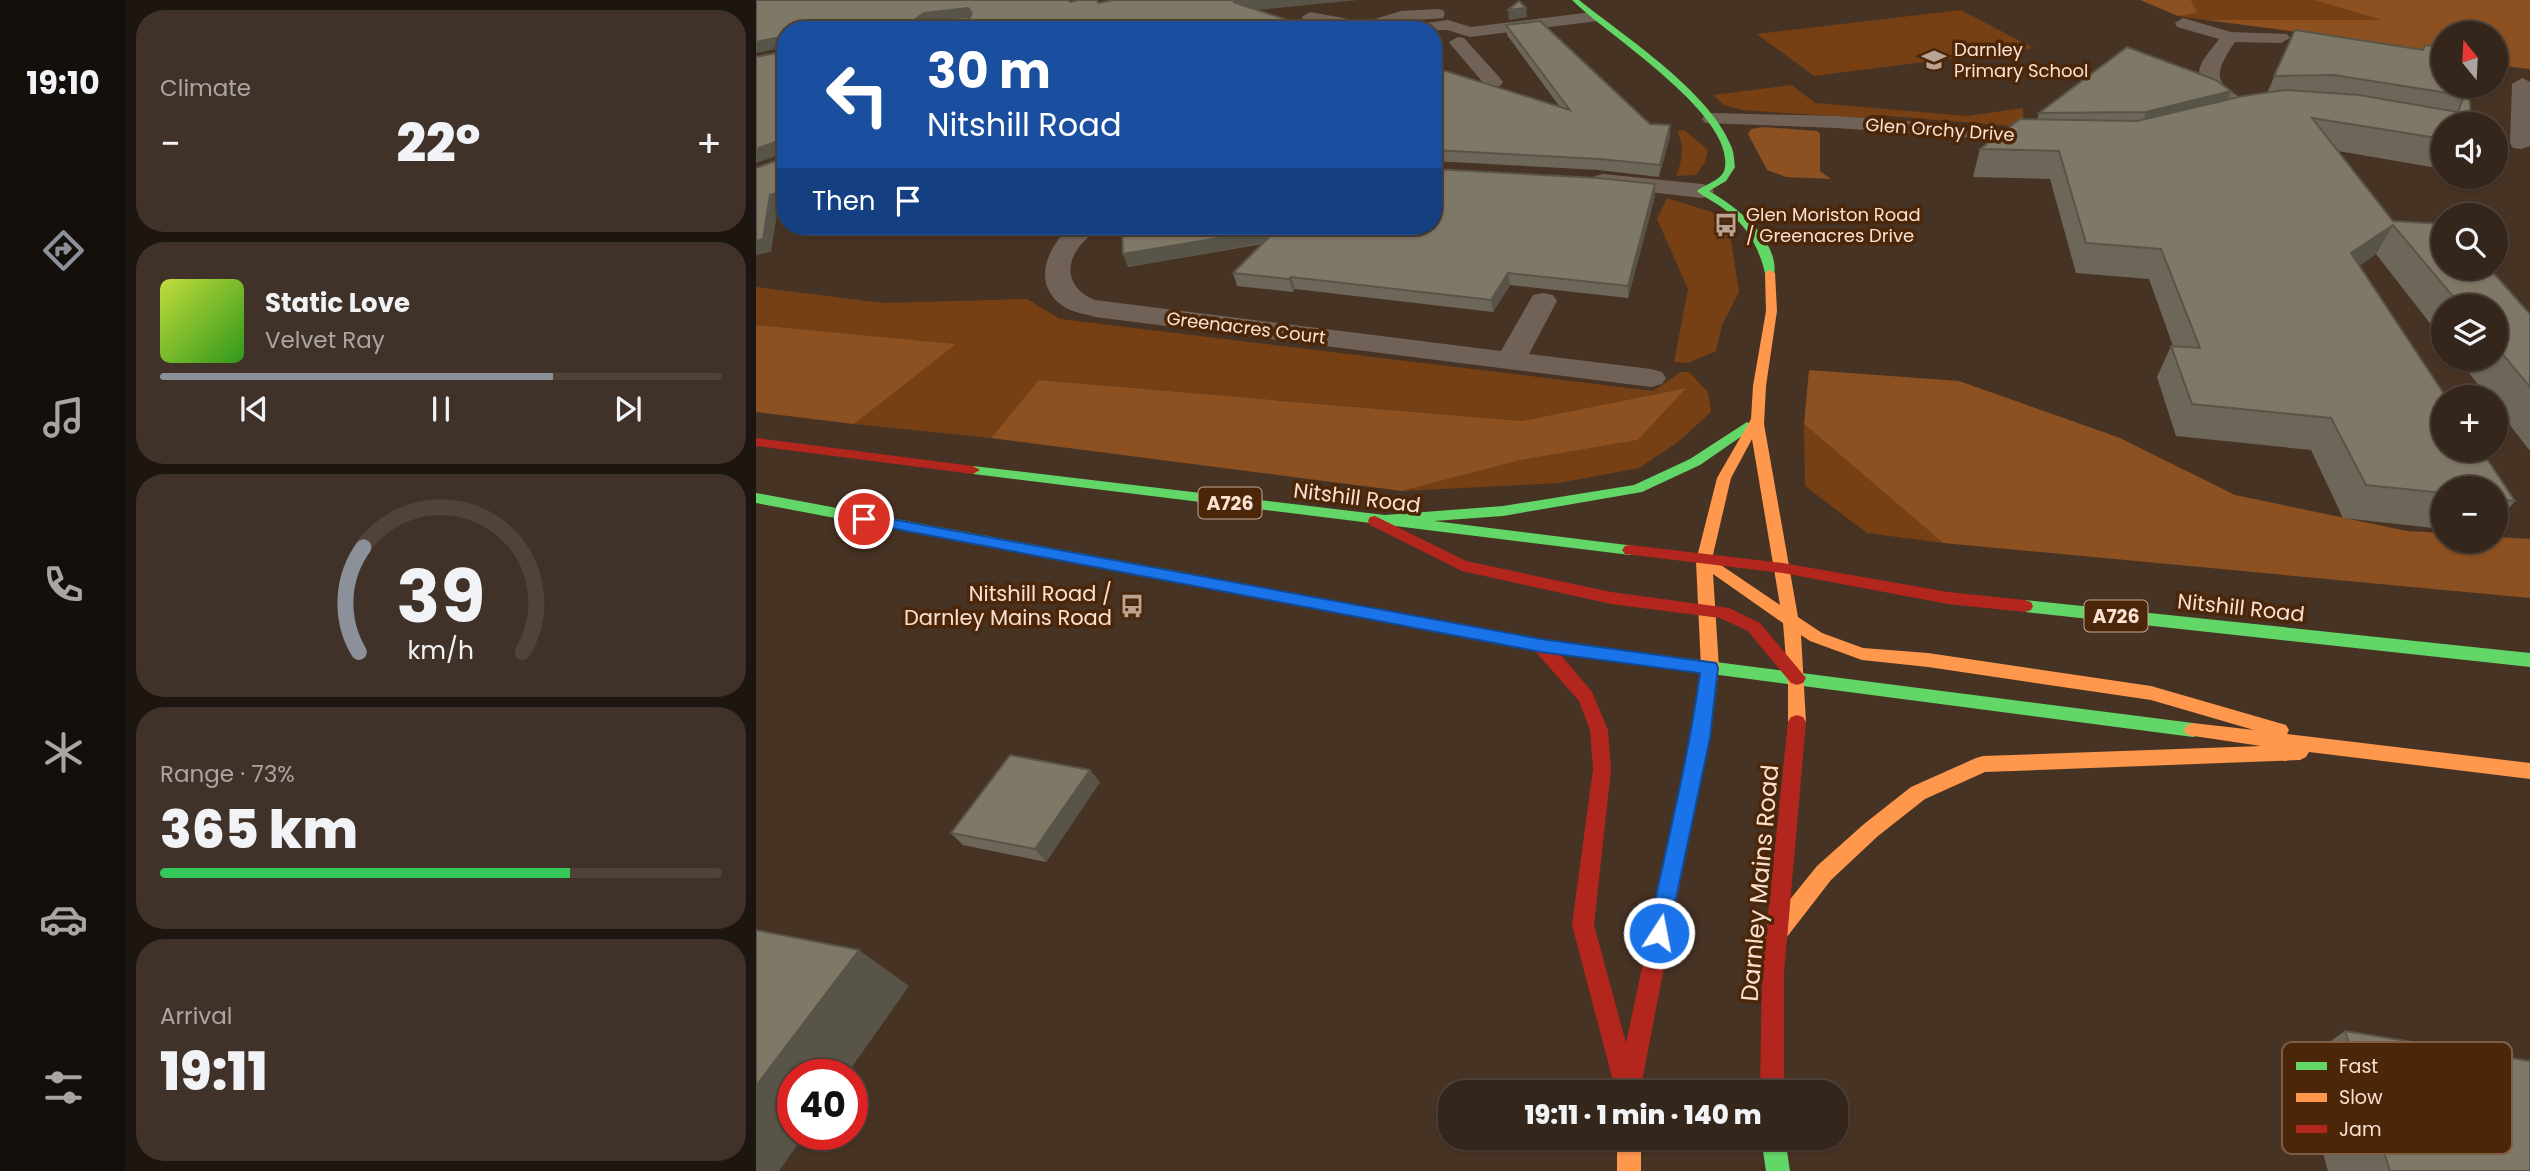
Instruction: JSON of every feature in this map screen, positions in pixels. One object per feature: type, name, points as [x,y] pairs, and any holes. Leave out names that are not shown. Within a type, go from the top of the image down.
[{"type":"street","points":[[964,21],[966,14],[977,0]]},
{"type":"street","points":[[1575,0],[1592,18],[1644,53],[1712,119],[1729,149],[1731,164],[1726,175],[1702,191]]},
{"type":"street","points":[[1389,21],[1401,16],[1428,13],[1443,16],[1456,40],[1493,82]]},
{"type":"street","points":[[1310,17],[1333,21]]},
{"type":"street","points":[[1456,40],[1592,18]]},
{"type":"street","points":[[2183,23],[2230,37],[2281,38]]},
{"type":"street","points":[[1442,26],[1448,25]]},
{"type":"street","points":[[2230,37],[2210,66],[2208,74],[2211,81],[2229,99],[2249,110]]},
{"type":"street","points":[[2520,83],[2525,143]]},
{"type":"street","points":[[2225,117],[2249,110],[2276,109]]},
{"type":"street","name":"Glen Orchy Drive","points":[[1712,119],[1825,122],[2066,138]]},
{"type":"street","points":[[1586,180],[1665,185],[1702,191],[1726,203],[1743,216],[1758,233],[1768,257],[1774,293],[1773,321],[1762,372],[1757,419],[1766,494],[1783,568],[1797,678]]},
{"type":"street","name":"Greenacres Court","points":[[1077,235],[1059,254],[1056,269],[1065,293],[1079,304],[1105,311],[1651,379]]},
{"type":"street","points":[[1511,360],[1543,301]]},
{"type":"street","points":[[1375,521],[1503,511],[1637,489],[1704,457],[1757,419]]},
{"type":"street","points":[[1630,1080],[1683,812],[1701,738],[1710,668],[1704,561],[1724,478],[1757,419]]},
{"type":"street","name":"Nitshill Road","points":[[756,442],[1375,521],[1783,568],[1948,598],[2530,660]]},
{"type":"street","points":[[756,499],[1541,646],[2351,751],[2530,771]]},
{"type":"street","points":[[1375,521],[1462,566],[1611,598],[1723,612],[1754,626],[1797,678]]},
{"type":"street","points":[[1704,561],[1816,637],[1862,654],[1928,660],[2151,693],[2351,751]]},
{"type":"street","points":[[1541,646],[1586,697],[1599,730],[1602,769],[1583,925],[1625,1080]]},
{"type":"street","name":"Darnley Mains Road","points":[[1772,1080],[1771,1018],[1775,935],[1794,790],[1797,678]]},
{"type":"street","points":[[1775,935],[1824,873],[1871,830],[1918,793],[1983,764],[2351,751]]},
{"type":"street","points":[[1629,1150],[1629,1171]]},
{"type":"street","points":[[1775,1150],[1778,1171]]},
{"type":"shaded area","points":[[2140,0],[2191,0],[2197,13],[2178,16]]},
{"type":"shaded area","points":[[2191,0],[2314,0],[2384,21],[2206,20],[2178,16],[2196,13]]},
{"type":"shaded area","points":[[2314,0],[2530,0],[2530,69],[2508,66],[2508,21],[2431,21],[2431,56],[2297,32],[2206,20],[2381,20]]},
{"type":"shaded area","points":[[1961,10],[2033,48],[1814,76],[1757,34]]},
{"type":"shaded area","points":[[1792,85],[1815,103],[1967,116],[2023,108],[2024,127],[1877,115],[1862,118],[1742,110],[1724,105],[1713,95]]},
{"type":"shaded area","points":[[1763,127],[1817,131],[1820,134],[1820,171],[1831,179],[1786,177],[1767,170],[1748,134],[1751,129]]},
{"type":"shaded area","points":[[1684,130],[1708,150],[1705,162],[1696,175],[1676,176],[1682,154],[1677,131]]},
{"type":"shaded area","points":[[1667,198],[1712,212],[1730,234],[1739,292],[1722,325],[1716,351],[1688,363],[1674,362],[1688,289],[1657,219]]},
{"type":"shaded area","points":[[756,287],[883,303],[1027,299],[1060,319],[1653,391],[1681,372],[1689,372],[1708,392],[1711,412],[1678,442],[1639,468],[1559,483],[1402,491],[1521,460],[1638,440],[1685,388],[1521,421],[1040,380],[991,438],[854,424],[955,344],[756,325]]},
{"type":"shaded area","points":[[756,325],[956,344],[854,424],[756,412]]},
{"type":"shaded area","points":[[1809,370],[1959,381],[2120,438],[2235,495],[2407,531],[2431,532],[2431,553],[2508,553],[2508,538],[2530,539],[2530,598],[1943,543],[1804,424]]},
{"type":"shaded area","points":[[1039,380],[1521,421],[1686,388],[1638,440],[1521,460],[1402,491],[991,438]]},
{"type":"shaded area","points":[[1804,424],[1943,543],[1867,533],[1805,486]]},
{"type":"building","points":[[756,0],[1096,0],[1099,3],[1113,0],[1259,0],[1233,2],[1291,21],[968,21],[972,13],[968,8],[924,13],[915,21],[777,21],[777,38],[756,42]]},
{"type":"building","points":[[1519,1],[1526,8],[1508,10]]},
{"type":"building","points":[[1540,21],[1650,124],[1670,125],[1660,165],[1442,150],[1442,70],[1570,110],[1506,25]]},
{"type":"building","points":[[2295,30],[2423,50],[2425,45],[2431,46],[2431,90],[2334,75],[2274,76]]},
{"type":"building","points":[[2127,47],[2216,80],[2231,91],[2146,112],[2039,113]]},
{"type":"building","points":[[777,53],[777,141],[756,149],[756,57]]},
{"type":"building","points":[[2285,90],[2359,95],[2458,112],[2431,112],[2431,137],[2312,118],[2393,221],[2431,223],[2431,270],[2393,225],[2351,253],[2438,385],[2431,385],[2431,462],[2489,462],[2498,476],[2431,476],[2431,492],[2366,485],[2331,418],[2192,404],[2171,346],[2200,348],[2161,249],[2086,243],[2059,151],[1980,149],[2020,119],[2137,121],[2243,96]]},
{"type":"building","points":[[2463,98],[2470,98],[2470,112],[2458,112]]},
{"type":"building","points":[[777,160],[777,193],[770,195],[763,239],[756,241],[756,168]]},
{"type":"building","points":[[1442,169],[1598,178],[1655,184],[1628,286],[1508,273],[1491,300],[1233,273],[1271,235],[1442,235]]},
{"type":"building","points":[[1122,235],[1236,235],[1123,254]]},
{"type":"building","points":[[2439,280],[2500,280],[2530,314],[2530,387],[2508,360],[2508,294],[2451,294]]},
{"type":"building","points":[[2508,490],[2515,501],[2508,500]]},
{"type":"building","points":[[1010,755],[1090,770],[1035,849],[951,833]]},
{"type":"building","points":[[756,930],[859,950],[756,1086]]},
{"type":"building","points":[[2345,1031],[2413,1042],[2349,1042]]},
{"type":"building","points":[[2512,1058],[2530,1061],[2530,1171],[2390,1171],[2385,1154],[2512,1154]]},
{"type":"traffic: fast","points":[[1575,0],[1669,76],[1714,124],[1727,147],[1730,167],[1723,179],[1702,191],[1727,206],[1747,223],[1767,258],[1770,273]]},
{"type":"traffic: fast","points":[[1385,520],[1503,511],[1637,489],[1695,462],[1747,426]]},
{"type":"traffic: fast","points":[[973,470],[1630,550]]},
{"type":"traffic: fast","points":[[756,498],[1203,582]]},
{"type":"traffic: fast","points":[[2025,606],[2530,660]]},
{"type":"traffic: fast","points":[[1543,646],[2193,730]]},
{"type":"traffic: fast","points":[[1775,1150],[1778,1171]]},
{"type":"traffic: slow","points":[[1770,273],[1771,311],[1759,386],[1757,424],[1794,647],[1797,722]]},
{"type":"traffic: slow","points":[[1692,775],[1701,738],[1710,668],[1704,561],[1724,478],[1757,419]]},
{"type":"traffic: slow","points":[[1704,561],[1816,637],[1862,654],[1928,660],[2151,693],[2280,730]]},
{"type":"traffic: slow","points":[[2193,730],[2530,771]]},
{"type":"traffic: slow","points":[[1775,935],[1824,873],[1871,830],[1918,793],[1983,764],[2300,752]]},
{"type":"traffic: slow","points":[[1629,1150],[1629,1171]]},
{"type":"traffic: jam","points":[[756,442],[973,470]]},
{"type":"traffic: jam","points":[[1375,521],[1462,566],[1611,598],[1723,612],[1754,627],[1797,678]]},
{"type":"traffic: jam","points":[[1630,550],[1783,568],[1948,598],[2025,606]]},
{"type":"traffic: jam","points":[[1203,582],[1543,646]]},
{"type":"traffic: jam","points":[[1541,646],[1586,697],[1599,730],[1602,769],[1583,925],[1625,1080]]},
{"type":"traffic: jam","points":[[1772,1080],[1773,973],[1797,722]]},
{"type":"traffic: jam","points":[[1630,1080],[1692,775]]},
{"type":"place","name":"Darnley Primary School","points":[[1934,60]]},
{"type":"place","name":"Glen Moriston Road / Greenacres Drive","points":[[1726,225]]},
{"type":"place","name":"Nitshill Road / Darnley Mains Road","points":[[1132,606]]},
{"type":"route","points":[[864,519],[1541,646],[1710,668],[1701,738],[1659,933]]}]
